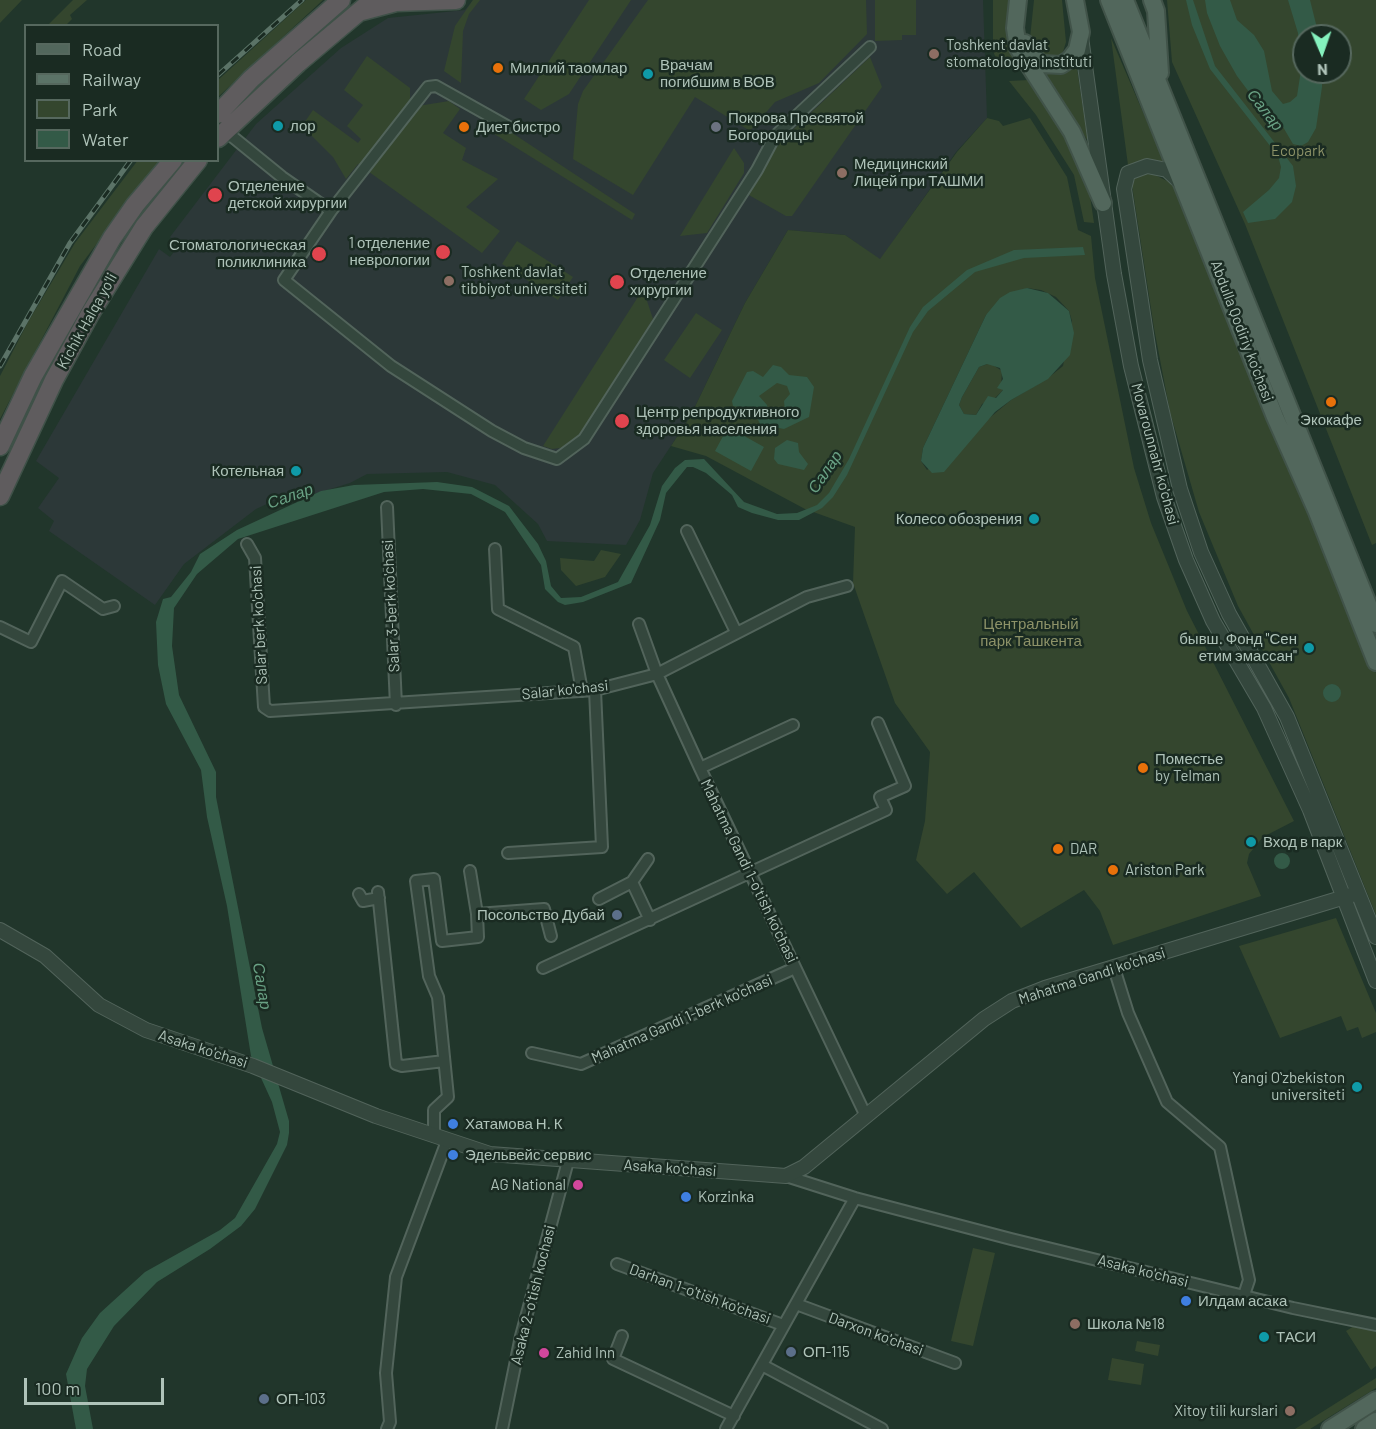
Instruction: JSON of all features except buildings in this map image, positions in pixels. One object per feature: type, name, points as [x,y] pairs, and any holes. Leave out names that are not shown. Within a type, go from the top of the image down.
[{"type":"highway","points":[[219,113],[251,79],[341,0]]},
{"type":"highway","points":[[220,132],[373,0]]},
{"type":"highway","points":[[358,13],[382,4],[456,0]]},
{"type":"highway","name":"Kichik Halqa yo'li","points":[[0,446],[33,376],[112,238],[135,205],[171,162]]},
{"type":"highway","name":"Kichik Halqa yo'li","points":[[0,496],[54,380],[100,296],[148,221],[196,162]]},
{"type":"main road","points":[[1018,0],[1015,28],[1018,48],[1072,132],[1103,203]]},
{"type":"main road","points":[[1028,0],[1023,35],[1028,52],[1037,60],[1049,65],[1065,62],[1077,50],[1081,32],[1075,0]]},
{"type":"main road","name":"Abdulla Qodiriy ko'chasi","points":[[1109,0],[1184,185],[1201,208]]},
{"type":"main road","name":"Abdulla Qodiriy ko'chasi","points":[[1125,0],[1166,101],[1201,208],[1220,256],[1376,624]]},
{"type":"main road","points":[[1152,0],[1166,101]]},
{"type":"main road","name":"Abdulla Qodiriy ko'chasi","points":[[1220,256],[1275,417],[1317,512],[1376,662]]},
{"type":"main road","points":[[1330,1429],[1376,1400]]},
{"type":"main road","points":[[1364,1429],[1376,1421]]},
{"type":"street","name":"Movarounnahr ko'chasi","points":[[1081,32],[1114,274],[1131,366],[1158,475],[1186,560],[1213,621],[1273,727],[1310,810],[1342,898],[1376,981]]},
{"type":"street","points":[[509,127],[436,86],[428,87],[331,211],[284,277],[286,284],[391,366],[471,418],[524,448],[557,459],[585,440],[751,180],[775,136],[870,47]]},
{"type":"street","points":[[220,132],[331,211]]},
{"type":"street","name":"Movarounnahr ko'chasi","points":[[1184,185],[1167,170],[1147,166],[1128,173],[1124,189],[1150,360],[1177,478],[1201,552],[1229,614],[1287,717],[1376,938]]},
{"type":"street","name":"Salar 3-berk ko'chasi","points":[[387,507],[396,705]]},
{"type":"street","points":[[687,531],[736,632]]},
{"type":"street","name":"Salar berk ko'chasi","points":[[248,544],[255,558],[264,707]]},
{"type":"street","points":[[495,549],[498,609],[574,647],[582,691]]},
{"type":"street","points":[[0,627],[31,642],[62,581],[103,609],[114,606]]},
{"type":"street","name":"Salar ko'chasi","points":[[264,707],[270,711],[396,705],[595,690],[657,674],[807,597],[847,586]]},
{"type":"street","name":"Mahatma Gandi 1-o'tish ko'chasi","points":[[639,624],[657,674],[700,768],[865,1114]]},
{"type":"street","points":[[508,853],[602,847],[595,690]]},
{"type":"street","points":[[543,968],[886,810],[880,797],[905,786],[878,723]]},
{"type":"street","points":[[700,768],[793,725]]},
{"type":"street","points":[[599,899],[632,882],[648,859]]},
{"type":"street","points":[[426,943],[478,937],[470,871]]},
{"type":"street","points":[[387,1429],[390,1422],[386,1373],[396,1277],[441,1139],[434,1110],[448,1097],[438,997],[429,976],[416,882],[433,878],[442,941]]},
{"type":"street","points":[[632,882],[650,920]]},
{"type":"street","name":"Mahatma Gandi ko'chasi","points":[[786,1176],[804,1167],[865,1114],[984,1019],[1012,1001],[1045,988],[1358,893]]},
{"type":"street","points":[[359,894],[363,901],[379,895],[396,1064],[402,1066],[444,1061]]},
{"type":"street","points":[[477,914],[544,909],[551,936]]},
{"type":"street","name":"Asaka ko'chasi","points":[[0,930],[35,949],[88,998],[110,1012],[169,1039],[253,1066],[441,1139],[490,1154],[786,1176],[855,1198],[1011,1239],[1376,1325]]},
{"type":"street","name":"Mahatma Gandi 1-berk ko'chasi","points":[[532,1053],[581,1064],[795,968]]},
{"type":"street","points":[[1114,968],[1128,1013],[1167,1102],[1220,1147],[1248,1280],[1244,1295]]},
{"type":"street","name":"Asaka 2-o'tish kochasi","points":[[502,1429],[521,1336],[568,1161]]},
{"type":"street","points":[[726,1429],[855,1198]]},
{"type":"street","name":"Darhan 1-o'tish ko'chasi","points":[[617,1264],[783,1325]]},
{"type":"street","name":"Darxon ko'chasi","points":[[796,1304],[955,1363]]},
{"type":"street","points":[[622,1336],[613,1359],[734,1416]]},
{"type":"street","points":[[762,1365],[882,1429]]},
{"type":"shaded area","name":"Toshkent davlat tibbiyot universiteti","points":[[473,0],[983,0],[987,118],[956,152],[880,260],[845,235],[788,230],[745,303],[690,417],[653,473],[640,520],[626,545],[547,541],[538,524],[495,485],[447,472],[367,474],[350,483],[291,501],[282,497],[256,509],[184,564],[155,605],[49,531],[54,521],[38,508],[59,478],[36,461],[159,249],[170,257],[179,245],[170,237],[256,124],[341,48],[388,18],[465,10]]},
{"type":"green space","points":[[0,0],[22,0],[0,23]]},
{"type":"green space","points":[[73,0],[87,0],[70,15],[72,19],[67,24],[49,24]]},
{"type":"green space","points":[[306,0],[323,0],[219,96],[219,79]]},
{"type":"green space","points":[[473,0],[480,0],[469,14],[463,31],[461,83],[444,71],[455,26]]},
{"type":"green space","points":[[589,0],[631,0],[569,94],[541,110],[524,99]]},
{"type":"green space","points":[[648,0],[866,0],[867,34],[819,83],[775,102],[750,131],[695,97],[633,195],[573,159],[578,104],[583,91]]},
{"type":"green space","points":[[875,0],[916,0],[916,35],[902,35],[902,40],[875,41]]},
{"type":"green space","points":[[993,0],[1013,0],[1009,39],[1012,57],[1004,66],[998,63],[993,51]]},
{"type":"green space","points":[[1034,0],[1062,0],[1066,42],[1063,52],[1058,57],[1040,56],[1030,38]]},
{"type":"green space","name":"Ecopark","points":[[1167,0],[1376,0],[1376,543],[1372,545],[1245,224],[1172,62]]},
{"type":"green space","points":[[1111,38],[1167,168],[1144,162],[1128,165]]},
{"type":"green space","points":[[367,56],[410,88],[410,99],[418,106],[449,101],[460,109],[443,133],[466,148],[462,160],[498,179],[466,207],[500,231],[482,253],[358,164],[346,179],[333,157],[302,126],[313,110],[358,143],[361,139],[347,126],[363,105],[344,90]]},
{"type":"green space","points":[[870,57],[882,87],[792,216],[786,216],[747,194],[780,142]]},
{"type":"green space","points":[[1076,62],[1088,141],[1038,67]]},
{"type":"green space","points":[[1029,80],[1075,149],[1089,189],[1094,223],[1084,222],[1074,175],[1036,115],[1009,81]]},
{"type":"green space","name":"Центральный парк Ташкента","points":[[987,118],[999,121],[1003,126],[1030,118],[1067,177],[1078,230],[1091,236],[1095,278],[1134,468],[1151,523],[1187,611],[1294,821],[1263,837],[1249,854],[1247,863],[1261,896],[1113,945],[1100,911],[1084,890],[1021,928],[974,872],[947,894],[916,860],[925,821],[930,752],[895,703],[853,583],[855,527],[805,509],[706,456],[671,446],[690,417],[745,303],[788,230],[845,235],[880,259],[957,152]],"holes":[[[1027,288],[1041,290],[1056,297],[1069,311],[1072,321],[1063,366],[1048,378],[1011,400],[927,470],[921,461],[923,448],[986,315]]]},
{"type":"green space","points":[[494,121],[635,214],[632,220],[488,130]]},
{"type":"green space","points":[[734,148],[744,163],[744,173],[707,233],[680,236]]},
{"type":"green space","points":[[136,162],[158,162],[80,266],[0,419],[0,376],[28,322],[75,243]]},
{"type":"green space","points":[[1139,173],[1155,175],[1173,184],[1376,673],[1376,915],[1289,698],[1238,606],[1199,512],[1170,412],[1154,328],[1131,179]]},
{"type":"green space","points":[[517,241],[573,277],[558,300],[502,264]]},
{"type":"green space","points":[[643,289],[653,319],[576,441],[568,447],[552,449],[543,446]]},
{"type":"green space","points":[[696,313],[722,330],[690,378],[664,360]]},
{"type":"green space","points":[[990,363],[1002,371],[1001,387],[1003,390],[995,398],[982,404],[976,415],[964,414],[959,405],[962,397],[979,367]]},
{"type":"green space","points":[[601,550],[621,554],[605,577],[576,586],[561,570],[560,558],[594,561]]},
{"type":"green space","points":[[1336,918],[1376,1013],[1376,1032],[1362,1038],[1358,1027],[1347,1031],[1341,1016],[1280,1038],[1239,946]]},
{"type":"green space","points":[[973,1248],[995,1253],[973,1346],[951,1341]]},
{"type":"green space","points":[[1354,1326],[1376,1331],[1376,1366],[1371,1370],[1346,1331]]},
{"type":"green space","points":[[1137,1341],[1160,1345],[1158,1356],[1135,1351]]},
{"type":"green space","points":[[1112,1358],[1144,1364],[1141,1385],[1108,1380]]},
{"type":"green space","points":[[1376,1378],[1376,1388],[1310,1429],[1295,1429]]},
{"type":"water","name":"Салар","points":[[1186,0],[1193,0],[1215,66],[1293,166],[1296,186],[1292,202],[1275,219],[1248,223],[1243,212],[1269,190],[1279,178],[1281,167],[1278,156],[1210,69],[1192,25]]},
{"type":"water","points":[[1205,0],[1230,0],[1237,20],[1254,35],[1264,51],[1272,91],[1283,104],[1297,96],[1299,84],[1322,84],[1316,128],[1308,142],[1301,146],[1293,144],[1283,127],[1255,100],[1237,76],[1220,46],[1207,13]]},
{"type":"water","points":[[1288,0],[1310,0],[1316,24],[1295,24]]},
{"type":"water","name":"Салар","points":[[1083,247],[1085,255],[1024,258],[975,272],[928,311],[913,332],[847,475],[833,497],[822,508],[799,520],[778,520],[752,513],[738,507],[732,495],[706,473],[693,467],[687,467],[666,493],[660,520],[631,583],[583,602],[565,605],[558,602],[545,589],[541,565],[505,512],[471,494],[423,489],[384,492],[238,539],[197,574],[174,608],[172,646],[179,695],[216,772],[216,797],[262,1028],[289,1121],[289,1133],[287,1145],[255,1209],[241,1226],[210,1249],[157,1282],[114,1326],[87,1369],[85,1386],[93,1429],[76,1429],[66,1374],[82,1338],[100,1313],[145,1272],[220,1230],[235,1218],[277,1144],[280,1132],[272,1102],[251,1056],[227,906],[207,817],[201,770],[166,704],[158,665],[156,622],[163,599],[171,597],[191,572],[200,554],[237,530],[321,491],[354,485],[437,482],[472,487],[509,506],[538,544],[546,561],[551,586],[561,598],[581,597],[618,582],[650,525],[662,486],[675,468],[685,460],[704,459],[744,502],[777,514],[797,513],[817,505],[829,493],[849,459],[910,327],[923,307],[967,270],[1014,250]]},
{"type":"water","points":[[1027,288],[1048,293],[1069,311],[1074,333],[1070,355],[1048,379],[995,412],[944,472],[932,473],[921,461],[923,448],[986,315],[1000,298],[1010,292]],"holes":[[[987,364],[1000,368],[1003,379],[997,388],[1003,390],[996,398],[988,396],[976,415],[964,414],[959,405],[979,367]]]},
{"type":"water","points":[[773,365],[781,367],[789,375],[807,377],[814,387],[809,417],[784,429],[760,424],[753,409],[733,406],[732,401],[747,372],[753,371],[763,377]],"holes":[[[777,383],[787,386],[790,394],[784,401],[785,411],[778,414],[769,413],[767,405],[759,396]]]},
{"type":"water","points":[[728,427],[764,447],[751,471],[715,451]]},
{"type":"water","points":[[787,440],[798,443],[799,452],[808,464],[804,470],[778,464],[774,459],[775,448]]},
{"type":"water","points":[[1332,684],[1338,687],[1341,693],[1338,699],[1332,702],[1326,699],[1323,693],[1326,687]]},
{"type":"water","points":[[1279,853],[1285,853],[1290,861],[1288,867],[1279,869],[1274,864],[1274,858]]},
{"type":"railway","points":[[219,74],[302,0]]},
{"type":"railway","points":[[0,366],[70,243],[130,162]]},
{"type":"place","name":"Toshkent davlat stomatologiya instituti","points":[[934,54]]},
{"type":"place","name":"Миллий таомлар","points":[[498,68]]},
{"type":"place","name":"Врачам погибшим в ВОВ","points":[[648,74]]},
{"type":"place","name":"лор","points":[[278,126]]},
{"type":"place","name":"Диет бистро","points":[[464,127]]},
{"type":"place","name":"Покрова Пресвятой Богородицы","points":[[716,127]]},
{"type":"place","name":"Медицинский Лицей при ТАШМИ","points":[[842,173]]},
{"type":"place","name":"Отделение детской хирургии","points":[[215,195]]},
{"type":"place","name":"1 отделение неврологии","points":[[443,252]]},
{"type":"place","name":"Стоматологическая поликлиника","points":[[319,254]]},
{"type":"place","name":"Toshkent davlat tibbiyot universiteti","points":[[449,281]]},
{"type":"place","name":"Отделение хирургии","points":[[617,282]]},
{"type":"place","name":"Экокафе","points":[[1331,402]]},
{"type":"place","name":"Центр репродуктивного здоровья населения","points":[[622,421]]},
{"type":"place","name":"Котельная","points":[[296,471]]},
{"type":"place","name":"Колесо обозрения","points":[[1034,519]]},
{"type":"place","name":"бывш. Фонд \"Сен етим эмассан\"","points":[[1309,648]]},
{"type":"place","name":"Поместье by Telman","points":[[1143,768]]},
{"type":"place","name":"Вход в парк","points":[[1251,842]]},
{"type":"place","name":"DAR","points":[[1058,849]]},
{"type":"place","name":"Ariston Park","points":[[1113,870]]},
{"type":"place","name":"Посольство Дубай","points":[[617,915]]},
{"type":"place","name":"Yangi Oʻzbekiston universiteti","points":[[1357,1087]]},
{"type":"place","name":"Хатамова Н. К","points":[[453,1124]]},
{"type":"place","name":"Эдельвейс сервис","points":[[453,1155]]},
{"type":"place","name":"AG National","points":[[578,1185]]},
{"type":"place","name":"Korzinka","points":[[686,1197]]},
{"type":"place","name":"Илдам асака","points":[[1186,1301]]},
{"type":"place","name":"Школа №18","points":[[1075,1324]]},
{"type":"place","name":"ТАСИ","points":[[1264,1337]]},
{"type":"place","name":"ОП-115","points":[[791,1352]]},
{"type":"place","name":"Zahid Inn","points":[[544,1353]]},
{"type":"place","name":"ОП-103","points":[[264,1399]]},
{"type":"place","name":"Xitoy tili kurslari","points":[[1290,1411]]}]
